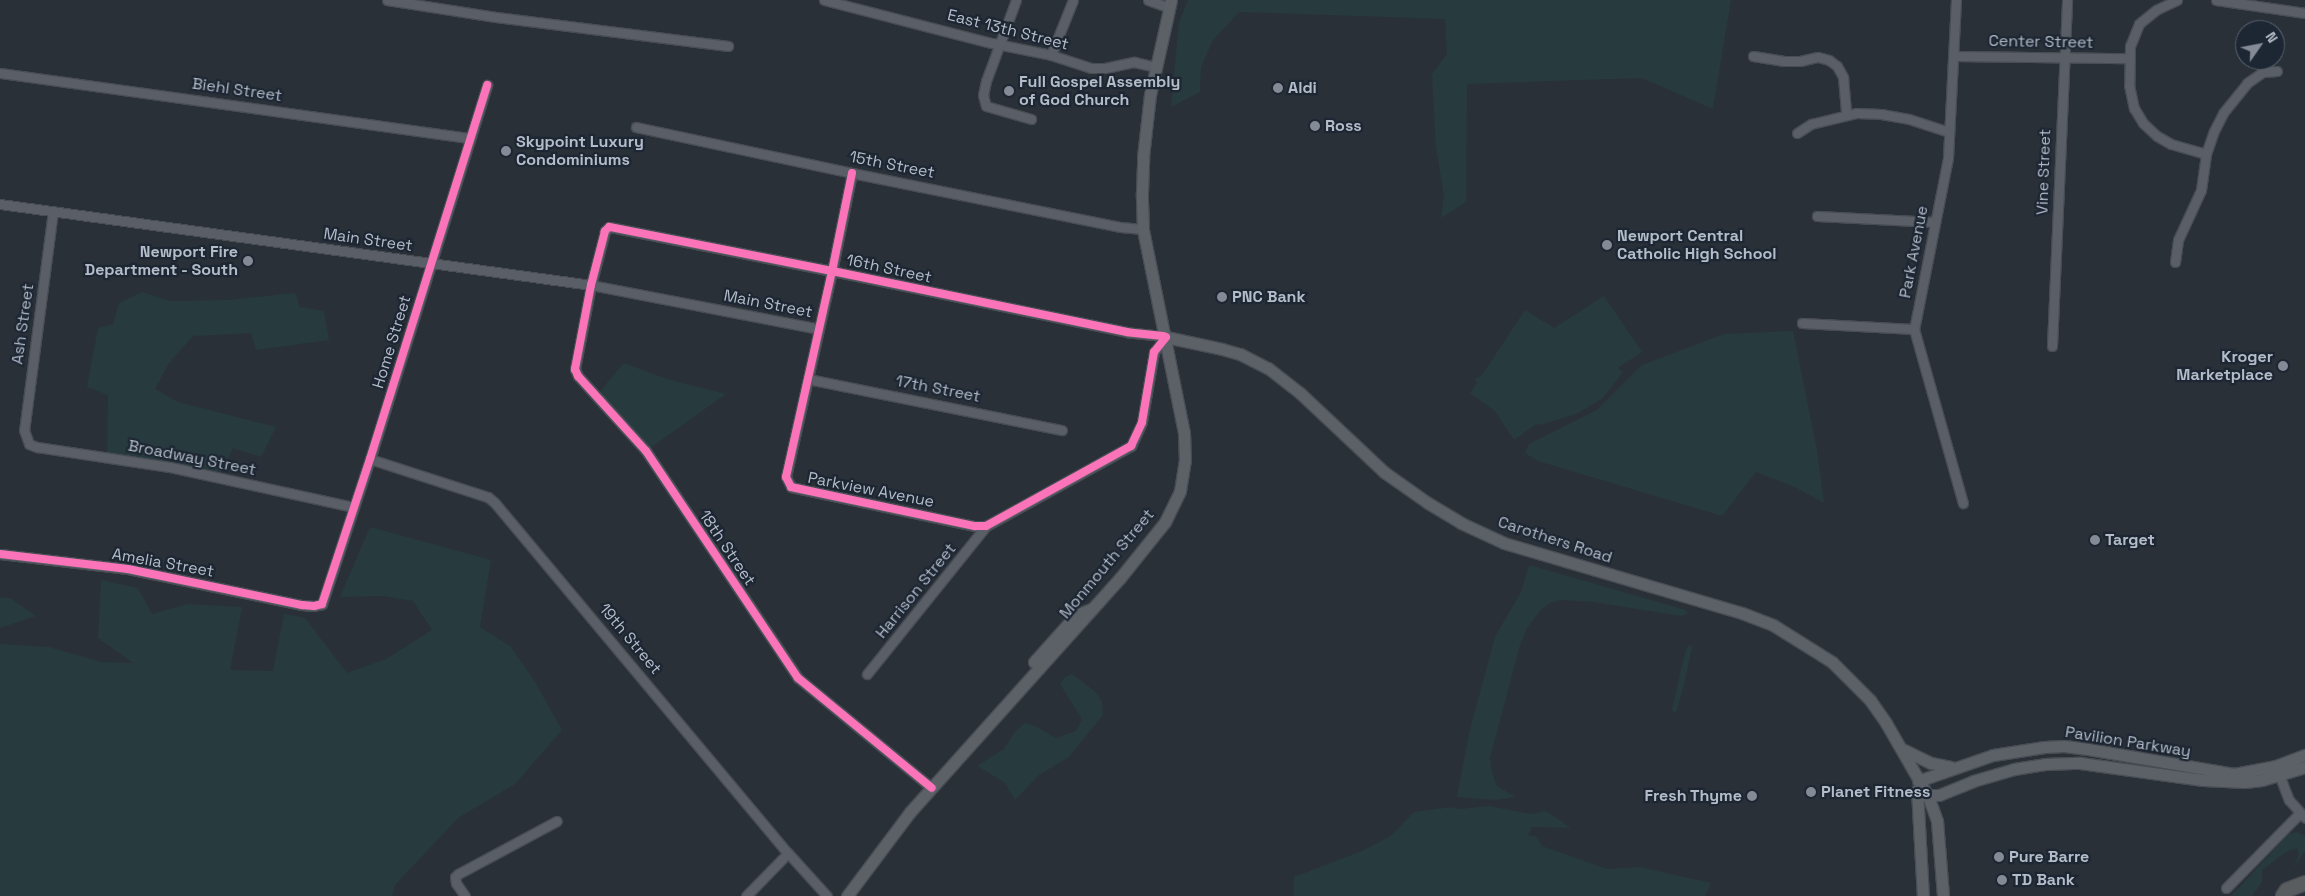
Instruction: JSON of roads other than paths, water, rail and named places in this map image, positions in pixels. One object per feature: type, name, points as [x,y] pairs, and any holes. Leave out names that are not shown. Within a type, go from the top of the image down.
[{"type":"highway","points":[[2283,896],[2287,890],[2305,883]]},
{"type":"highway","points":[[2296,896],[2305,883]]},
{"type":"main road","name":"Monmouth Street","points":[[932,788],[1021,687],[1024,674],[1076,614],[1093,608],[1165,522],[1181,487],[1185,462],[1184,433],[1143,229],[1143,157],[1149,103],[1171,4]]},
{"type":"main road","name":"Carothers Road","points":[[1166,337],[1240,354],[1268,368],[1300,393],[1384,472],[1428,503],[1461,523],[1504,543],[1742,612],[1786,633],[1832,662],[1870,700],[1902,749],[1918,781]]},
{"type":"main road","name":"Pavilion Parkway","points":[[1918,781],[1954,768],[2010,752],[2064,746],[2234,774],[2305,767]]},
{"type":"main road","points":[[1902,749],[1931,763],[1954,768]]},
{"type":"main road","name":"Pavilion Parkway","points":[[1922,796],[1939,794],[1972,781],[2014,769],[2045,764],[2080,763],[2227,782],[2254,781],[2278,771],[2305,755]]},
{"type":"main road","points":[[1918,781],[1922,796],[1923,896]]},
{"type":"main road","points":[[847,896],[910,812],[932,788]]},
{"type":"main road","points":[[1922,796],[1937,821],[1943,896]]},
{"type":"street","points":[[387,0],[496,17],[728,46]]},
{"type":"street","name":"East 13th Street","points":[[824,0],[999,44],[1051,55],[1090,68],[1105,68],[1134,62],[1156,67]]},
{"type":"street","points":[[1016,0],[984,88],[986,106],[1030,119]]},
{"type":"street","points":[[1051,55],[1073,0]]},
{"type":"street","points":[[1148,0],[1171,4]]},
{"type":"street","name":"Park Avenue","points":[[1956,0],[1948,158],[1914,329],[1963,503]]},
{"type":"street","name":"Vine Street","points":[[2052,346],[2067,0]]},
{"type":"street","points":[[2177,0],[2156,10],[2139,24],[2130,46],[2128,58],[2129,84],[2134,108],[2143,123],[2157,136],[2171,144],[2206,154]]},
{"type":"street","points":[[2216,0],[2305,13]]},
{"type":"street","points":[[1753,56],[1783,61],[1800,61],[1818,57],[1829,60],[1838,66],[1843,77],[1846,115]]},
{"type":"street","name":"Center Street","points":[[1954,56],[2128,58]]},
{"type":"street","points":[[2175,262],[2178,240],[2202,190],[2206,154],[2223,113],[2247,83],[2264,72],[2277,71]]},
{"type":"street","name":"Biehl Street","points":[[0,73],[470,138]]},
{"type":"street","name":"Home Street","points":[[319,606],[322,604],[370,459],[487,85]]},
{"type":"street","points":[[1797,133],[1811,124],[1856,112],[1909,119],[1949,132]]},
{"type":"street","name":"15th Street","points":[[636,127],[852,173],[1143,229]]},
{"type":"street","name":"Parkview Avenue","points":[[852,173],[786,477],[791,487],[975,526],[986,526]]},
{"type":"street","name":"Main Street","points":[[0,204],[591,285],[819,330]]},
{"type":"street","name":"Ash Street","points":[[27,441],[24,430],[53,212]]},
{"type":"street","points":[[1817,216],[1935,222]]},
{"type":"street","name":"16th Street","points":[[591,285],[605,231],[609,227],[1128,332],[1166,337]]},
{"type":"street","name":"18th Street","points":[[591,285],[575,369],[578,376],[646,452],[798,678],[932,788]]},
{"type":"street","points":[[1802,323],[1914,329]]},
{"type":"street","points":[[986,526],[1131,446],[1142,422],[1154,352],[1166,337]]},
{"type":"street","name":"17th Street","points":[[808,379],[1062,430]]},
{"type":"street","name":"Broadway Street","points":[[27,441],[30,445],[37,447],[170,467],[353,507]]},
{"type":"street","name":"19th Street","points":[[370,459],[488,496],[788,853],[827,896]]},
{"type":"street","name":"Harrison Street","points":[[867,674],[986,526]]},
{"type":"street","name":"Amelia Street","points":[[0,554],[128,569],[302,605],[319,606]]},
{"type":"street","points":[[2226,888],[2302,815],[2289,800],[2278,771]]},
{"type":"street","points":[[465,896],[456,883],[455,877],[458,874],[557,821]]},
{"type":"street","points":[[746,896],[788,853]]},
{"type":"place","name":"Aldi","points":[[1278,88]]},
{"type":"place","name":"Full Gospel Assembly of God Church","points":[[1009,91]]},
{"type":"place","name":"Ross","points":[[1315,126]]},
{"type":"place","name":"Skypoint Luxury Condominiums","points":[[506,151]]},
{"type":"place","name":"Newport Central Catholic High School","points":[[1607,245]]},
{"type":"place","name":"Newport Fire Department - South","points":[[248,261]]},
{"type":"place","name":"PNC Bank","points":[[1222,297]]},
{"type":"place","name":"Kroger Marketplace","points":[[2283,366]]},
{"type":"place","name":"Target","points":[[2095,540]]},
{"type":"place","name":"Planet Fitness","points":[[1811,792]]},
{"type":"place","name":"Fresh Thyme","points":[[1752,796]]},
{"type":"place","name":"Pure Barre","points":[[1999,857]]},
{"type":"place","name":"TD Bank","points":[[2002,880]]}]
